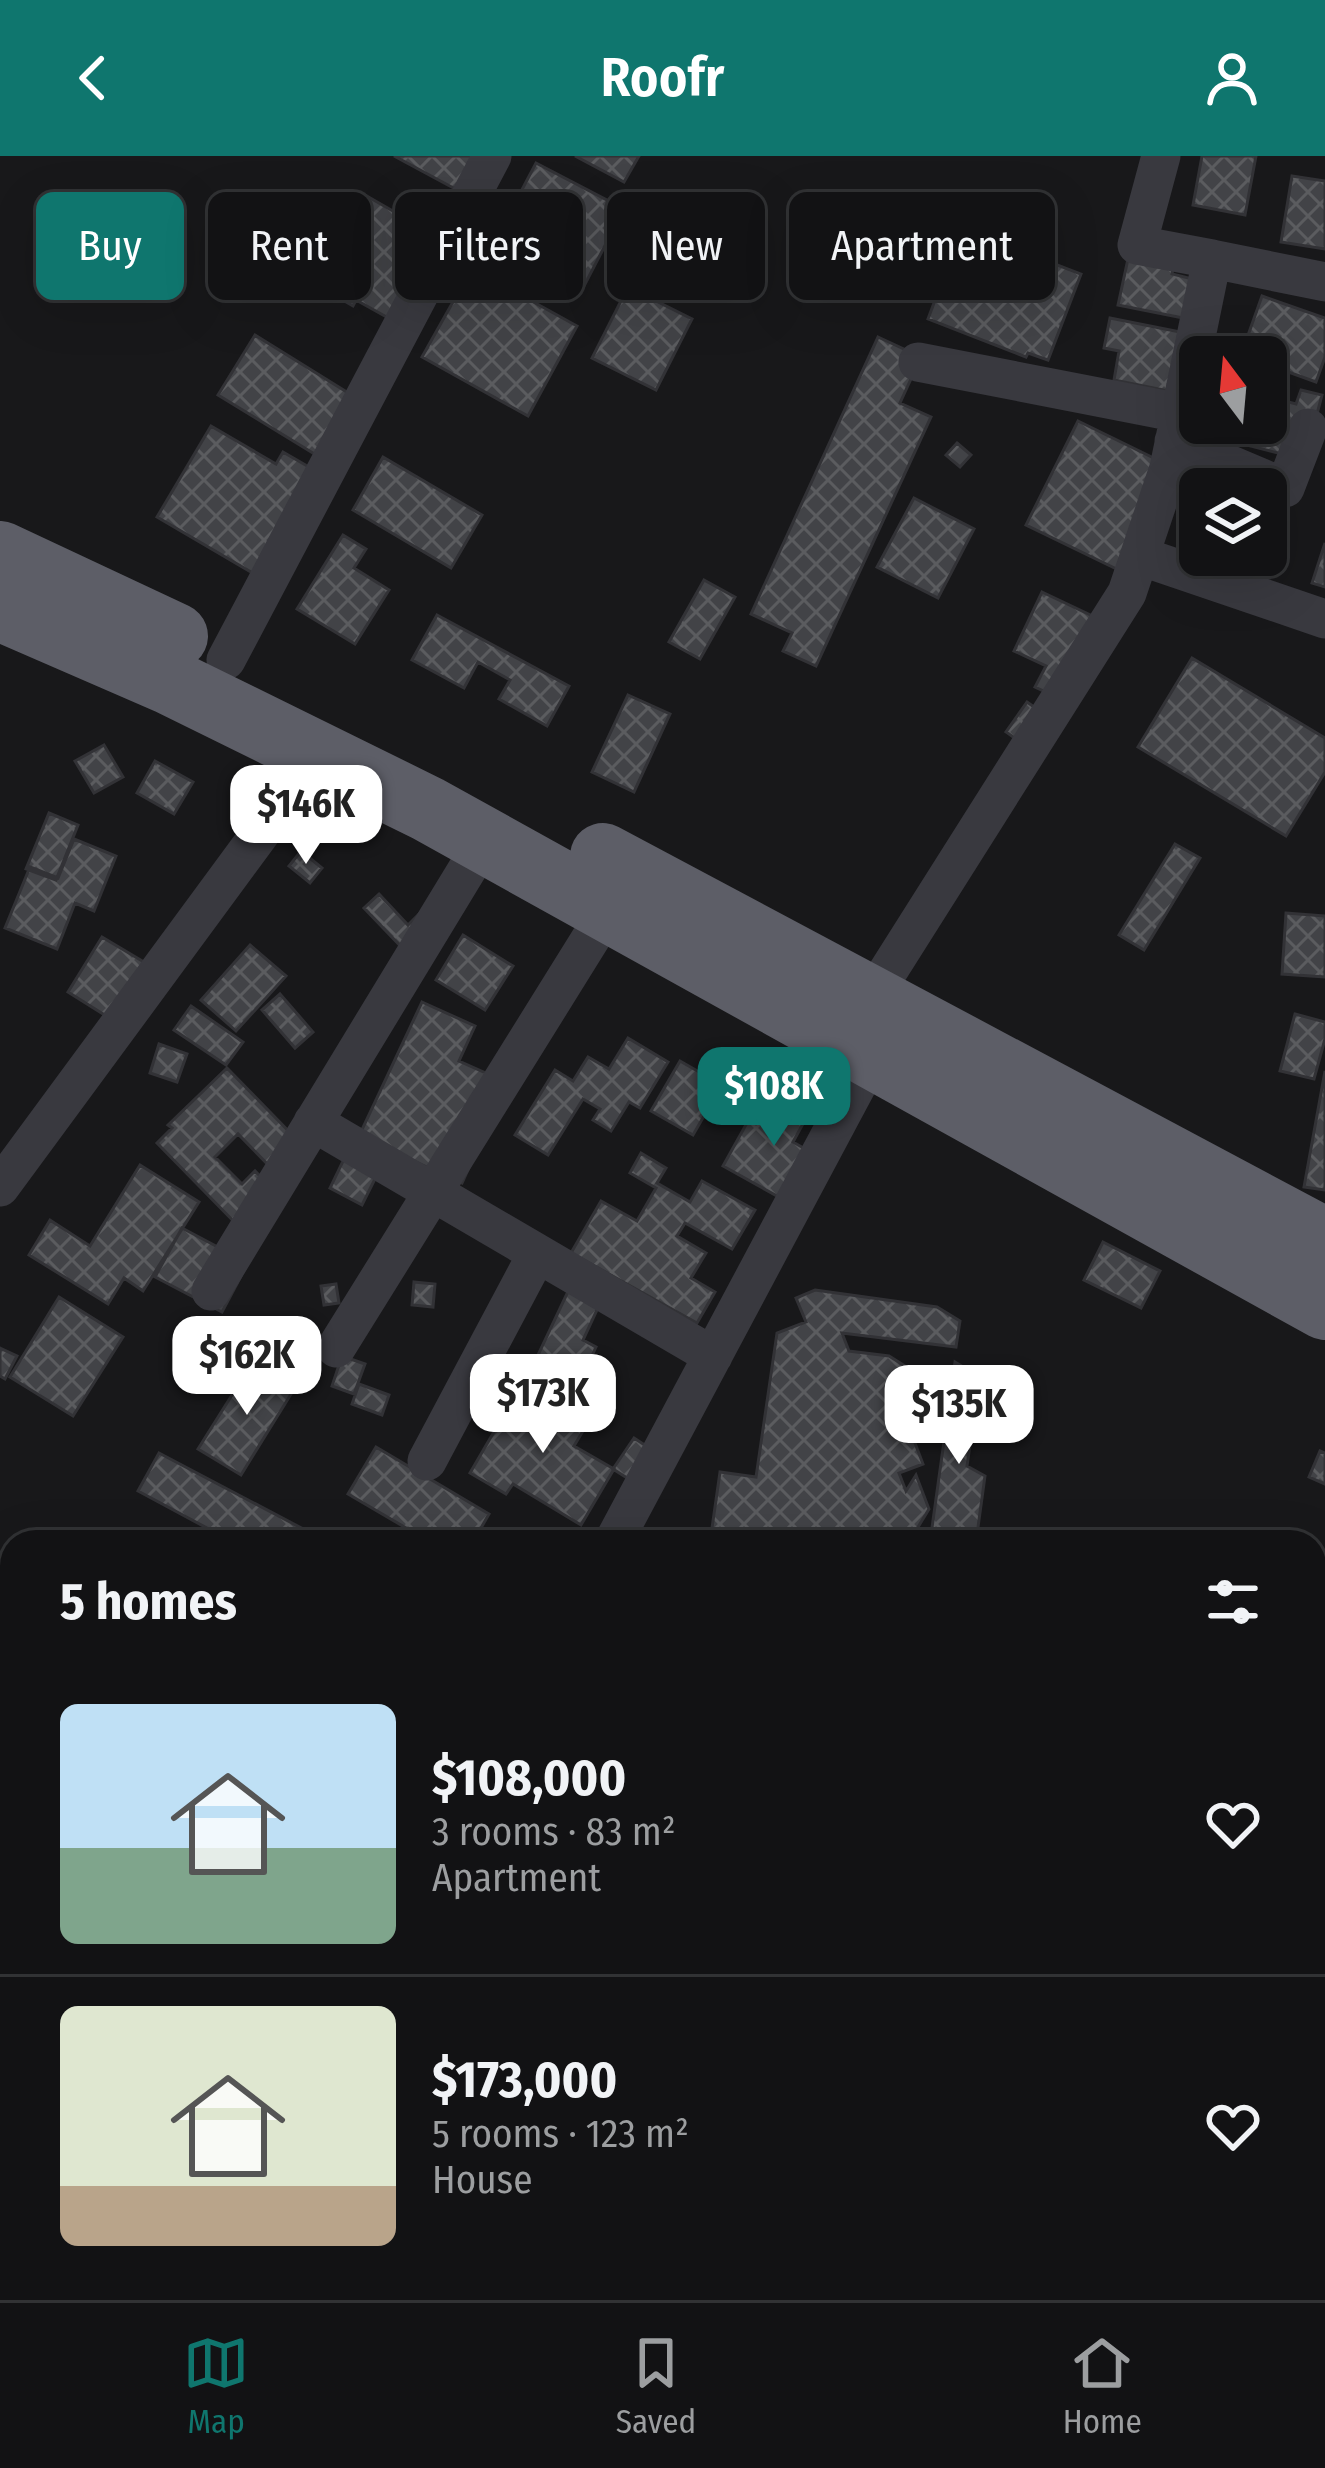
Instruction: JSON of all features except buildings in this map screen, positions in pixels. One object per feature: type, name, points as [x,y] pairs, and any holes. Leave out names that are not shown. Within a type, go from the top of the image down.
[{"type":"highway","points":[[0,554],[226,661],[872,1027],[1325,1307]]},
{"type":"highway","points":[[0,608],[168,681],[318,755],[609,909],[1325,1241]]},
{"type":"street","points":[[226,661],[492,156]]},
{"type":"street","points":[[1157,157],[1138,245],[1325,282]]},
{"type":"street","points":[[622,1530],[713,1355],[872,1027],[1127,593],[1177,427],[1212,259]]},
{"type":"street","points":[[918,362],[1177,427],[1285,488],[1308,428]]},
{"type":"street","points":[[1140,556],[1325,620]]},
{"type":"street","points":[[0,1187],[318,755]]},
{"type":"street","points":[[211,1291],[485,840]]},
{"type":"street","points":[[336,1348],[609,909]]},
{"type":"street","points":[[313,1122],[713,1355]]},
{"type":"street","points":[[427,1461],[537,1254]]}]
